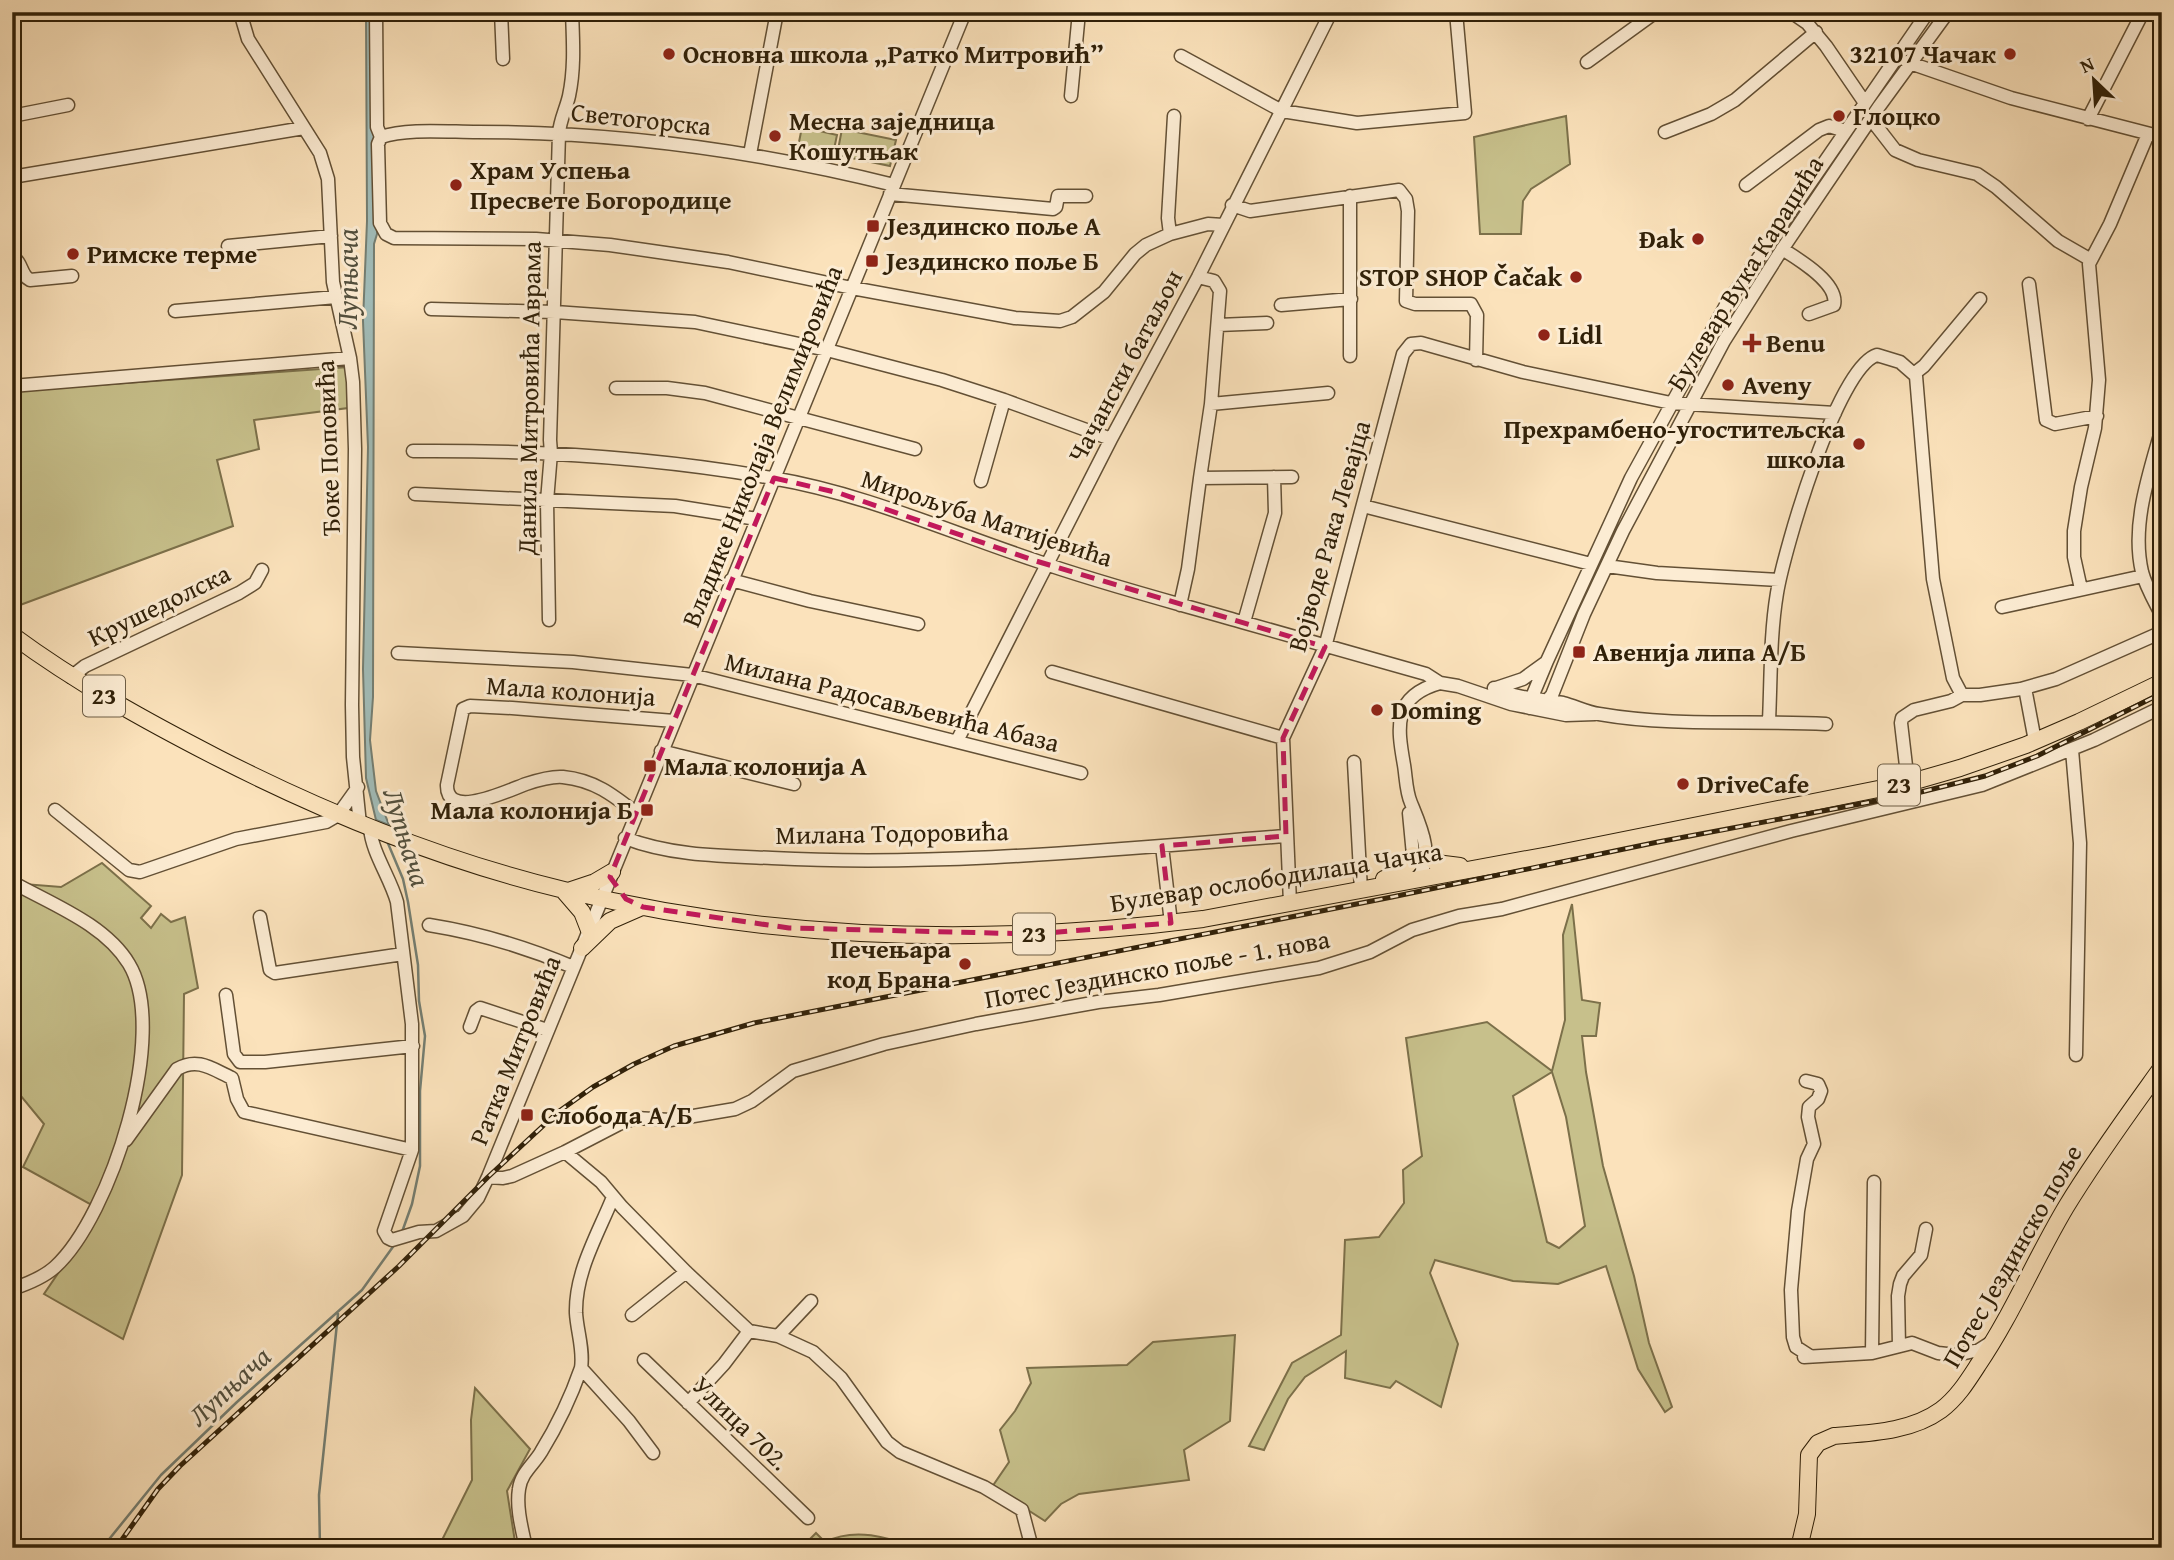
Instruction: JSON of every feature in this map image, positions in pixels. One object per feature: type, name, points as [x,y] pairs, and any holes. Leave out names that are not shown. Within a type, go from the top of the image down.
[{"type":"main road","name":"Булевар ослободилаца Чачка","points":[[12,635],[71,677],[141,718],[284,792],[395,837],[566,891],[789,928],[887,934],[1013,935],[1171,923],[1799,807],[1908,783],[1988,759],[2035,741],[2162,682]]},
{"type":"main road","points":[[1367,888],[1405,869],[1420,854],[1436,863],[1468,870]]},
{"type":"main road","points":[[582,948],[610,921],[638,905],[622,895],[611,874],[566,891],[582,912],[589,930]]},
{"type":"main road","name":"Потес Јездинско поље","points":[[1799,1548],[1807,1514],[1808,1461],[1813,1448],[1826,1438],[1834,1436],[1895,1429],[1938,1412],[1958,1395],[1997,1338],[2065,1208],[2162,1067]]},
{"type":"street","name":"Ђоке Поповића","points":[[240,12],[248,39],[320,153],[327,171],[333,282],[350,358],[355,433],[353,757],[365,826],[391,882],[397,902],[413,1046],[412,1150],[384,1230],[392,1240],[419,1232]]},
{"type":"street","points":[[376,12],[381,227],[386,234],[399,238],[556,240],[690,256],[1015,318],[1060,321],[1072,317],[1104,292],[1139,250],[1170,234],[1208,224],[1223,225]]},
{"type":"street","points":[[501,12],[503,59]]},
{"type":"street","name":"Данила Митровића Аврама","points":[[549,620],[547,501],[551,453],[559,133],[570,93],[573,64],[572,12]]},
{"type":"street","points":[[750,154],[778,12]]},
{"type":"street","name":"Владике Николаја Велимировића","points":[[602,898],[965,12]]},
{"type":"street","points":[[1071,96],[1079,12]]},
{"type":"street","name":"Чачански батаљон","points":[[957,741],[1111,439],[1198,277],[1331,12]]},
{"type":"street","points":[[1181,56],[1282,111],[1357,123],[1465,113],[1456,12]]},
{"type":"street","points":[[1587,62],[1656,12]]},
{"type":"street","points":[[1791,12],[1816,32],[1864,103]]},
{"type":"street","name":"Булевар Вука Караџића","points":[[1531,703],[1591,565],[1671,403],[1726,305],[1928,12]]},
{"type":"street","name":"Булевар Вука Караџића","points":[[1548,700],[1640,498],[1724,341],[1782,249],[1948,12]]},
{"type":"street","points":[[2088,119],[2143,12]]},
{"type":"street","points":[[1665,132],[1711,114],[1735,100],[1816,32]]},
{"type":"street","points":[[1896,57],[2011,98],[2162,137]]},
{"type":"street","points":[[12,116],[68,105]]},
{"type":"street","points":[[1170,234],[1168,218],[1174,116]]},
{"type":"street","points":[[1871,119],[1895,150],[1918,160],[1977,174],[2058,241],[2091,260]]},
{"type":"street","points":[[1746,185],[1819,130],[1829,126],[1845,131]]},
{"type":"street","points":[[12,177],[304,128]]},
{"type":"street","name":"Светогорска","points":[[381,137],[424,133],[559,133],[655,141],[750,154],[892,190],[1053,209],[1058,196],[1086,196]]},
{"type":"street","points":[[2081,589],[2074,557],[2074,531],[2096,416],[2099,371],[2089,275],[2091,260],[2110,224],[2148,134]]},
{"type":"street","points":[[1233,205],[1250,211],[1399,190],[1406,199],[1408,211],[1406,301],[1415,304],[1471,304],[1477,315],[1476,360],[1671,403],[1835,413]]},
{"type":"street","points":[[1350,196],[1350,356]]},
{"type":"street","points":[[228,246],[331,236]]},
{"type":"street","points":[[1782,249],[1812,268],[1835,298],[1834,305],[1808,314]]},
{"type":"street","points":[[12,257],[19,263],[24,276],[30,280],[72,276]]},
{"type":"street","points":[[1180,605],[1188,569],[1211,404],[1218,325],[1219,288],[1214,281],[1198,277]]},
{"type":"street","points":[[2029,284],[2046,420],[2055,424],[2096,416]]},
{"type":"street","points":[[175,311],[336,297]]},
{"type":"street","points":[[1281,305],[1351,299]]},
{"type":"street","points":[[1915,373],[1924,366],[1980,299]]},
{"type":"street","points":[[431,309],[555,312],[695,321],[827,350],[942,380],[1111,439]]},
{"type":"street","points":[[1218,325],[1267,323]]},
{"type":"street","name":"Војводе Рака Левајца","points":[[1290,903],[1283,738],[1325,647],[1403,354],[1411,344],[1421,343],[1476,360]]},
{"type":"street","points":[[1769,721],[1771,648],[1779,580],[1799,507],[1835,413],[1863,364],[1871,357],[1882,356],[1900,362],[1915,373],[1933,579],[1952,678],[1962,695]]},
{"type":"street","points":[[12,386],[350,358]]},
{"type":"street","points":[[616,388],[694,391],[799,416],[915,449]]},
{"type":"street","points":[[1211,404],[1328,393]]},
{"type":"street","points":[[981,481],[1004,400]]},
{"type":"street","points":[[2162,428],[2146,484],[2138,543],[2143,576],[2162,617]]},
{"type":"street","name":"Мирољуба Матијевића","points":[[413,450],[551,453],[653,460],[774,478],[861,500],[1047,565],[1426,674],[1440,683],[1458,686],[1497,700],[1531,703]]},
{"type":"street","points":[[1244,622],[1275,513],[1274,477]]},
{"type":"street","points":[[1200,478],[1292,477]]},
{"type":"street","points":[[415,494],[675,506],[757,519]]},
{"type":"street","points":[[1363,506],[1591,565]]},
{"type":"street","points":[[1607,566],[1657,573],[1779,580]]},
{"type":"street","name":"Крушедолска","points":[[71,677],[85,666],[239,593],[255,583],[262,570]]},
{"type":"street","points":[[2002,607],[2143,576]]},
{"type":"street","points":[[731,580],[810,601],[918,624]]},
{"type":"street","points":[[1908,783],[1902,718],[1914,709],[1951,701],[1962,695],[2025,688],[2067,675],[2162,632]]},
{"type":"street","name":"Милана Радосављевића Абаза","points":[[398,653],[573,662],[692,675],[1081,773]]},
{"type":"street","points":[[1494,688],[1523,679],[1548,661]]},
{"type":"street","points":[[1052,672],[1283,738]]},
{"type":"street","points":[[1423,876],[1409,812],[1399,719],[1407,702],[1417,692],[1440,683]]},
{"type":"street","points":[[1458,686],[1494,688],[1566,715],[1595,714],[1682,722],[1826,723]]},
{"type":"street","points":[[2025,688],[2035,741]]},
{"type":"street","points":[[1531,703],[1548,700],[1595,714]]},
{"type":"street","name":"Мала колонија","points":[[636,813],[601,787],[561,777],[541,779],[475,801],[459,802],[452,799],[447,792],[447,785],[463,709],[470,706],[512,708],[674,721]]},
{"type":"street","name":"Потес Јездинско поље - 1. нова","points":[[488,1177],[507,1178],[636,1118],[670,1120],[734,1110],[752,1101],[793,1071],[884,1044],[1098,1002],[1159,995],[1319,968],[1370,952],[1412,930],[1459,916],[1503,909],[1791,831],[1982,785],[2072,750],[2162,707]]},
{"type":"street","points":[[2072,750],[2080,843],[2076,1055]]},
{"type":"street","points":[[661,751],[794,784]]},
{"type":"street","points":[[1354,762],[1367,888]]},
{"type":"street","points":[[55,810],[129,870],[140,873],[236,839],[320,824],[338,815],[358,787]]},
{"type":"street","name":"Милана Тодоровића","points":[[625,838],[646,846],[691,853],[838,860],[1082,852],[1286,836]]},
{"type":"street","points":[[1162,846],[1171,923]]},
{"type":"street","points":[[12,882],[97,930],[122,954],[136,978],[142,1004],[140,1066],[120,1150],[103,1194],[71,1248],[48,1272],[12,1289]]},
{"type":"street","name":"Ратка Митровића","points":[[419,1232],[436,1231],[463,1216],[478,1198],[602,898]]},
{"type":"street","points":[[260,917],[269,967],[275,973],[403,954]]},
{"type":"street","points":[[429,925],[479,934],[573,967]]},
{"type":"street","points":[[226,995],[234,1054],[240,1062],[265,1062],[413,1046]]},
{"type":"street","points":[[470,1027],[476,1011],[480,1008],[547,1030]]},
{"type":"street","points":[[120,1150],[177,1069],[196,1062],[232,1078],[237,1099],[244,1112],[412,1150]]},
{"type":"street","points":[[1806,1081],[1818,1084],[1821,1091],[1818,1099],[1809,1107],[1808,1117],[1814,1144],[1807,1159],[1798,1211],[1791,1290],[1793,1337],[1796,1347],[1805,1357],[1872,1353],[1912,1343],[1938,1353],[1956,1355],[1979,1350],[1997,1338]]},
{"type":"street","points":[[565,1152],[601,1182],[686,1272],[749,1331],[778,1336],[813,1352],[841,1378],[887,1442],[900,1452],[984,1487],[1022,1510],[1032,1548]]},
{"type":"street","points":[[1872,1353],[1874,1182]]},
{"type":"street","points":[[526,1548],[519,1512],[519,1487],[525,1472],[540,1454],[556,1426],[581,1368],[576,1312],[578,1284],[613,1197]]},
{"type":"street","points":[[1899,1346],[1900,1284],[1903,1276],[1921,1255],[1926,1229]]},
{"type":"street","points":[[632,1315],[686,1272]]},
{"type":"street","points":[[778,1336],[811,1301]]},
{"type":"street","points":[[688,1403],[724,1364],[749,1331]]},
{"type":"street","name":"Улица 702.","points":[[644,1360],[808,1518]]},
{"type":"street","points":[[581,1368],[629,1421],[653,1453]]},
{"type":"highlighted area","points":[[774,478],[839,493],[1036,561],[1325,647],[1283,738],[1286,836],[1162,846],[1171,923],[1033,934],[789,928],[643,907],[626,899],[610,877]]},
{"type":"shaded area","points":[[1566,116],[1570,164],[1531,189],[1523,201],[1521,234],[1480,234],[1474,137]]},
{"type":"shaded area","points":[[802,127],[837,135],[833,154],[798,147]]},
{"type":"shaded area","points":[[842,129],[896,140],[890,166],[837,155]]},
{"type":"shaded area","points":[[349,367],[348,408],[254,420],[259,449],[217,460],[233,526],[12,608],[12,391]]},
{"type":"shaded area","points":[[102,863],[151,906],[141,918],[151,928],[161,914],[171,922],[185,917],[198,988],[184,994],[182,1175],[123,1339],[44,1294],[101,1210],[23,1167],[44,1124],[21,1096],[12,1091],[12,883],[61,887]]},
{"type":"shaded area","points":[[1572,904],[1582,1000],[1600,1003],[1596,1036],[1582,1036],[1603,1166],[1634,1276],[1649,1343],[1672,1407],[1665,1412],[1638,1369],[1606,1266],[1558,1284],[1513,1281],[1435,1260],[1430,1273],[1458,1344],[1441,1407],[1396,1381],[1390,1388],[1345,1378],[1346,1351],[1305,1377],[1288,1399],[1264,1450],[1249,1446],[1292,1363],[1341,1335],[1345,1240],[1379,1237],[1404,1203],[1403,1170],[1422,1156],[1406,1038],[1487,1022],[1552,1071],[1565,1020],[1563,935]],"holes":[[[1552,1072],[1566,1117],[1585,1226],[1559,1248],[1547,1242],[1513,1096]]]},
{"type":"shaded area","points":[[1235,1335],[1230,1421],[1184,1450],[1189,1480],[1079,1494],[1061,1504],[1045,1521],[992,1487],[1009,1462],[1000,1430],[1031,1383],[1027,1368],[1127,1365],[1153,1342]]},
{"type":"shaded area","points":[[475,1388],[530,1449],[507,1491],[516,1548],[438,1548],[472,1480],[471,1420]]},
{"type":"shaded area","points":[[816,1533],[825,1542],[859,1534],[883,1537],[917,1548],[801,1548]]},
{"type":"water","points":[[366,12],[373,12],[377,234],[374,244],[373,697],[370,740],[376,791],[389,825],[376,820],[366,778],[363,669],[368,447],[363,321],[367,221]]},
{"type":"waterway","name":"Лупњача","points":[[387,841],[403,879],[408,902],[425,1036],[420,1091],[420,1166],[412,1204],[402,1232]]},
{"type":"waterway","name":"Лупњача","points":[[102,1548],[161,1475],[237,1402],[362,1290],[395,1244]]},
{"type":"waterway","points":[[320,1548],[319,1495],[338,1314]]},
{"type":"railway","points":[[116,1548],[158,1489],[180,1466],[399,1266],[558,1112],[593,1087],[674,1046],[754,1023],[1658,842],[1913,794],[1985,776],[2037,756],[2162,693]]},
{"type":"place","name":"Основна школа „Ратко Митровић”","points":[[669,54]]},
{"type":"place","name":"32107 Чачак","points":[[2010,54]]},
{"type":"place","name":"Глоцко","points":[[1839,116]]},
{"type":"place","name":"Месна заједница Кошутњак","points":[[775,136]]},
{"type":"place","name":"Храм Успења Пресвете Богородице","points":[[456,185]]},
{"type":"place","name":"Јездинско поље А","points":[[873,226]]},
{"type":"place","name":"Đak","points":[[1698,239]]},
{"type":"place","name":"Римске терме","points":[[73,254]]},
{"type":"place","name":"Јездинско поље Б","points":[[872,261]]},
{"type":"place","name":"STOP SHOP Čačak","points":[[1576,277]]},
{"type":"place","name":"Lidl","points":[[1544,335]]},
{"type":"place","name":"Benu","points":[[1752,343]]},
{"type":"place","name":"Aveny","points":[[1728,385]]},
{"type":"place","name":"Прехрамбено-угоститељска школа","points":[[1859,444]]},
{"type":"place","name":"Авенија липа А/Б","points":[[1579,652]]},
{"type":"place","name":"Doming","points":[[1377,710]]},
{"type":"place","name":"Мала колонија А","points":[[650,766]]},
{"type":"place","name":"DriveCafe","points":[[1683,784]]},
{"type":"place","name":"Мала колонија Б","points":[[647,810]]},
{"type":"place","name":"Печењара код Брана","points":[[965,964]]},
{"type":"place","name":"Слобода А/Б","points":[[527,1115]]}]
